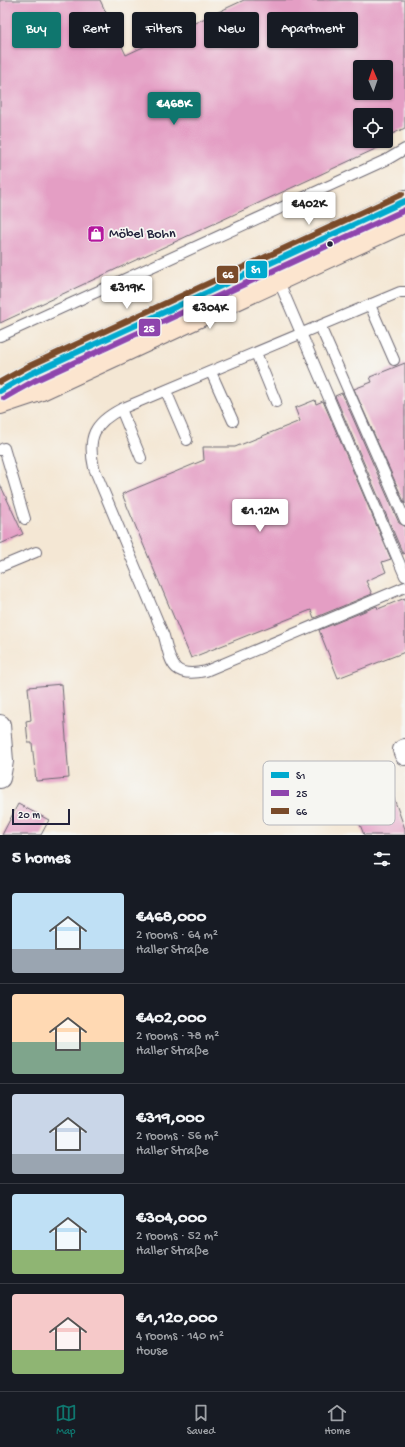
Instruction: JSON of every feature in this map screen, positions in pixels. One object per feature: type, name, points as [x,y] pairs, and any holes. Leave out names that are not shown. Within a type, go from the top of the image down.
[{"type":"main road","points":[[0,404],[39,390],[274,271],[405,201]]},
{"type":"main road","points":[[0,390],[30,374],[274,271],[405,221]]},
{"type":"street","points":[[0,725],[3,761],[0,778]]},
{"type":"street","points":[[405,749],[403,750],[405,755]]},
{"type":"lane","points":[[0,336],[388,159],[405,149]]},
{"type":"lane","points":[[274,271],[300,335],[405,576]]},
{"type":"lane","points":[[405,292],[400,292],[121,409],[105,417],[96,429],[91,444],[91,456],[94,468],[164,636],[168,658],[174,667],[184,672],[196,673],[206,671],[405,587]]},
{"type":"lane","points":[[370,305],[394,360]]},
{"type":"lane","points":[[320,326],[405,520]]},
{"type":"lane","points":[[256,353],[276,402]]},
{"type":"lane","points":[[211,372],[233,421]]},
{"type":"lane","points":[[166,391],[187,440]]},
{"type":"lane","points":[[121,409],[141,458]]},
{"type":"lane","points":[[0,450],[4,448],[25,518]]},
{"type":"lane","points":[[0,567],[36,552]]},
{"type":"building","name":"Möbel Bohn","points":[[0,0],[100,0],[106,12],[69,12],[69,48],[123,48],[126,55],[141,48],[196,48],[196,22],[204,19],[204,48],[259,48],[259,12],[218,12],[244,0],[405,0],[405,128],[393,134],[393,108],[353,108],[353,148],[377,148],[0,323]]},
{"type":"building","points":[[405,363],[405,504],[354,389],[372,382],[370,377]]},
{"type":"building","points":[[342,393],[399,523],[405,526],[405,553],[403,554],[335,396]]},
{"type":"building","points":[[315,400],[316,404],[323,401],[391,559],[382,562],[386,572],[366,581],[372,594],[314,618],[311,610],[191,658],[122,494],[204,460],[203,447],[235,447],[300,421],[295,408]]},
{"type":"building","points":[[0,484],[23,534],[0,544]]},
{"type":"building","points":[[405,598],[405,652],[338,678],[319,630],[377,606],[378,609]]},
{"type":"building","points":[[62,684],[69,778],[36,781],[32,743],[28,743],[26,721],[31,720],[28,687]]},
{"type":"building","points":[[395,802],[405,829],[405,835],[364,835],[360,825],[395,825]]},
{"type":"building","points":[[18,804],[49,820],[41,835],[2,835]]},
{"type":"transit line","name":"66","points":[[0,382],[27,367],[402,194]]},
{"type":"transit line","name":"S1","points":[[0,391],[30,374],[405,201]]},
{"type":"transit line","name":"25","points":[[4,398],[34,381],[405,210]]},
{"type":"place","name":"Möbel Bohn","points":[[96,234]]}]
